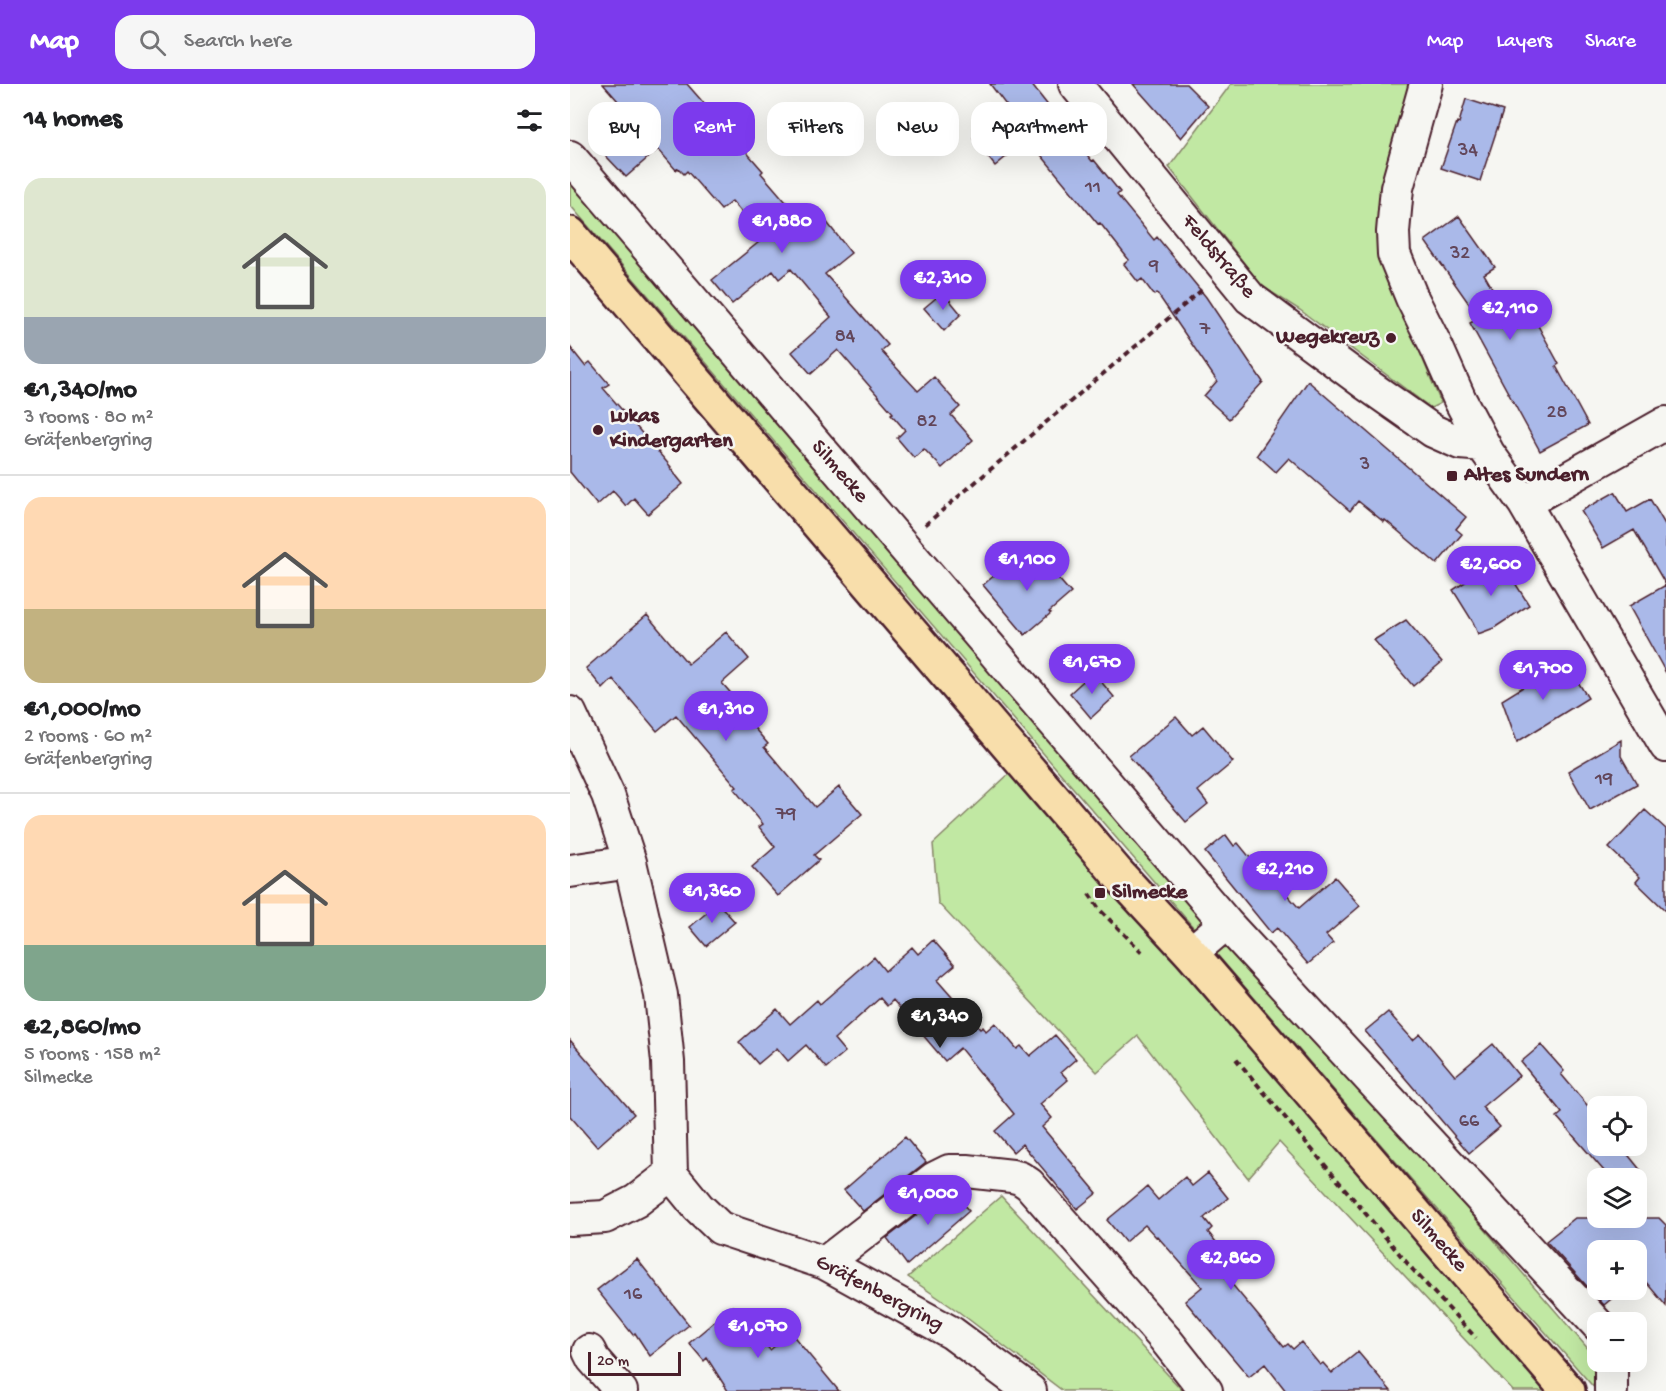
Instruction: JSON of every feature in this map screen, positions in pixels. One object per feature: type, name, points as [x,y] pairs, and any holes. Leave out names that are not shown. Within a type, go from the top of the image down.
[{"type":"main road","name":"Silmecke","points":[[570,234],[1118,874],[1191,954],[1568,1391]]},
{"type":"street","name":"Feldstraße","points":[[1075,84],[1250,298],[1433,431],[1460,443],[1484,445]]},
{"type":"street","points":[[1426,84],[1397,188],[1393,232],[1394,254],[1460,400],[1488,453],[1524,503],[1666,746]]},
{"type":"street","name":"Silmecke","points":[[570,157],[1226,923],[1587,1314]]},
{"type":"street","points":[[1524,503],[1666,423]]},
{"type":"street","points":[[570,713],[608,795],[630,862],[663,1006],[668,1062],[671,1174],[636,1201],[604,1217],[570,1219]]},
{"type":"street","points":[[570,871],[630,862]]},
{"type":"street","points":[[1191,954],[1226,923]]},
{"type":"street","points":[[825,1263],[935,1178],[949,1172],[967,1171],[1020,1178],[1029,1184],[1157,1330],[1206,1391]]},
{"type":"street","name":"Gräfenbergring","points":[[671,1174],[698,1207],[720,1228],[825,1263],[952,1333],[1030,1391]]},
{"type":"street","points":[[589,1351],[593,1359],[621,1391]]},
{"type":"street","points":[[1611,1372],[1611,1391]]},
{"type":"path","points":[[902,545],[1226,269]]},
{"type":"green space","points":[[1231,84],[1414,84],[1384,176],[1378,252],[1441,403],[1431,408],[1300,310],[1262,286],[1169,167]]},
{"type":"green space","points":[[570,172],[1587,1347],[1587,1372],[1597,1372],[1597,1391],[1389,1154],[570,205]]},
{"type":"green space","points":[[1010,773],[1313,1116],[1550,1391],[1513,1391],[1279,1142],[1248,1178],[1138,1036],[1097,1072],[938,903],[933,844]]},
{"type":"green space","points":[[1001,1196],[1183,1391],[1063,1391],[959,1312],[908,1277]]},
{"type":"building","points":[[603,84],[687,84],[703,102],[673,102],[673,156],[750,156],[763,171],[761,173],[804,223],[818,211],[851,253],[825,274],[888,345],[881,351],[918,391],[934,377],[960,407],[951,415],[973,440],[942,468],[924,449],[914,458],[897,438],[905,430],[838,350],[811,374],[792,352],[831,317],[791,269],[779,279],[773,271],[732,304],[712,280],[764,238],[732,201],[721,210],[687,171],[684,174],[678,168],[676,170],[661,152],[661,102],[619,102]]},
{"type":"building","points":[[990,84],[1031,84],[1045,102],[1004,102]]},
{"type":"building","points":[[1133,84],[1186,84],[1208,106],[1181,138]]},
{"type":"building","points":[[1466,99],[1503,111],[1480,181],[1441,168]]},
{"type":"building","points":[[606,156],[650,156],[626,177]]},
{"type":"building","points":[[987,156],[1007,156],[995,166]]},
{"type":"building","points":[[1042,156],[1088,156],[1092,161],[1094,160],[1120,192],[1117,195],[1154,240],[1157,237],[1206,297],[1263,382],[1229,419],[1204,396],[1217,381],[1157,293],[1154,295],[1142,279],[1138,282],[1124,264],[1129,260],[1100,223],[1098,224]]},
{"type":"building","points":[[1459,216],[1495,267],[1484,274],[1506,312],[1525,302],[1559,364],[1556,366],[1588,425],[1540,451],[1470,323],[1479,318],[1425,241]]},
{"type":"building","points":[[943,292],[961,314],[944,331],[924,308]]},
{"type":"building","name":"Lukas Kindergarten","points":[[570,347],[585,366],[590,362],[609,384],[603,388],[683,484],[648,514],[634,498],[626,506],[613,491],[597,505],[570,472]]},
{"type":"building","points":[[1308,381],[1466,517],[1456,529],[1462,534],[1437,564],[1385,520],[1384,522],[1358,501],[1350,511],[1289,458],[1276,472],[1257,455]]},
{"type":"building","points":[[1615,492],[1627,512],[1650,499],[1666,526],[1666,585],[1634,530],[1603,548],[1581,511]]},
{"type":"building","points":[[1036,553],[1071,593],[1025,635],[983,585],[1015,558],[1022,565]]},
{"type":"building","points":[[1500,559],[1529,605],[1494,628],[1478,634],[1453,590]]},
{"type":"building","points":[[1666,585],[1666,673],[1629,606]]},
{"type":"building","points":[[647,615],[688,664],[726,632],[749,659],[722,683],[735,698],[731,701],[768,744],[764,747],[815,807],[839,787],[862,814],[814,855],[819,860],[778,896],[752,867],[775,847],[759,827],[763,824],[734,789],[737,787],[676,715],[657,731],[613,679],[603,689],[586,668]]},
{"type":"building","points":[[1406,620],[1442,662],[1413,686],[1374,640]]},
{"type":"building","points":[[1565,661],[1588,698],[1517,742],[1502,700]]},
{"type":"building","points":[[1093,672],[1114,697],[1091,718],[1070,693]]},
{"type":"building","points":[[1176,717],[1192,735],[1203,726],[1233,762],[1198,791],[1208,804],[1186,822],[1129,756]]},
{"type":"building","points":[[1621,740],[1621,756],[1637,784],[1590,810],[1568,771]]},
{"type":"building","points":[[1645,810],[1666,829],[1666,911],[1636,882],[1640,877],[1609,848]]},
{"type":"building","points":[[1226,835],[1234,846],[1238,843],[1265,876],[1268,873],[1299,908],[1335,877],[1360,906],[1326,935],[1333,943],[1308,964],[1277,928],[1271,933],[1205,852]]},
{"type":"building","points":[[718,903],[735,922],[706,946],[690,927]]},
{"type":"building","points":[[933,940],[955,965],[937,980],[980,1029],[983,1027],[986,1031],[995,1023],[1017,1049],[1021,1046],[1030,1056],[1055,1035],[1076,1059],[1061,1072],[1068,1080],[1040,1104],[1052,1118],[1042,1127],[1097,1193],[1077,1209],[1022,1144],[1013,1152],[995,1131],[1014,1114],[960,1048],[945,1061],[893,1000],[887,1006],[880,998],[834,1039],[845,1052],[826,1068],[806,1045],[788,1061],[777,1048],[758,1064],[739,1042],[777,1009],[790,1024],[817,1000],[820,1004],[874,957],[885,971],[912,947],[918,954]]},
{"type":"building","points":[[1388,1012],[1413,1040],[1420,1034],[1455,1076],[1493,1044],[1519,1076],[1482,1107],[1500,1127],[1469,1153],[1365,1031]]},
{"type":"building","points":[[570,1040],[634,1114],[597,1147],[570,1116]]},
{"type":"building","points":[[1541,1045],[1564,1071],[1561,1074],[1587,1105],[1587,1151],[1557,1117],[1562,1113],[1521,1062]]},
{"type":"building","points":[[905,1137],[926,1162],[863,1211],[844,1190]]},
{"type":"building","points":[[1591,1156],[1629,1156],[1639,1168],[1601,1168]]},
{"type":"building","points":[[1208,1173],[1228,1198],[1204,1218],[1212,1228],[1208,1232],[1228,1257],[1221,1263],[1225,1268],[1221,1271],[1284,1347],[1288,1344],[1293,1349],[1301,1342],[1320,1365],[1323,1363],[1332,1373],[1358,1352],[1391,1391],[1286,1391],[1265,1364],[1249,1377],[1185,1301],[1202,1287],[1157,1236],[1145,1225],[1125,1242],[1107,1220],[1147,1187],[1158,1200],[1185,1177],[1192,1186]]},
{"type":"building","points":[[951,1190],[969,1211],[907,1265],[887,1238]]},
{"type":"building","points":[[1575,1218],[1587,1218],[1587,1228],[1647,1228],[1647,1218],[1659,1218],[1666,1225],[1666,1306],[1647,1283],[1647,1240],[1587,1240],[1587,1286],[1546,1241]]},
{"type":"building","points":[[637,1259],[689,1325],[650,1356],[635,1333],[633,1335],[597,1290]]},
{"type":"building","points":[[1599,1300],[1610,1300],[1604,1305]]},
{"type":"building","points":[[733,1306],[770,1350],[791,1333],[839,1391],[728,1391],[707,1358],[704,1361],[689,1343]]},
{"type":"place","name":"Wegekreuz","points":[[1391,338]]},
{"type":"place","name":"Lukas Kindergarten","points":[[598,430]]},
{"type":"place","name":"Altes Sundern","points":[[1452,476]]},
{"type":"place","name":"Silmecke","points":[[1100,893]]}]
